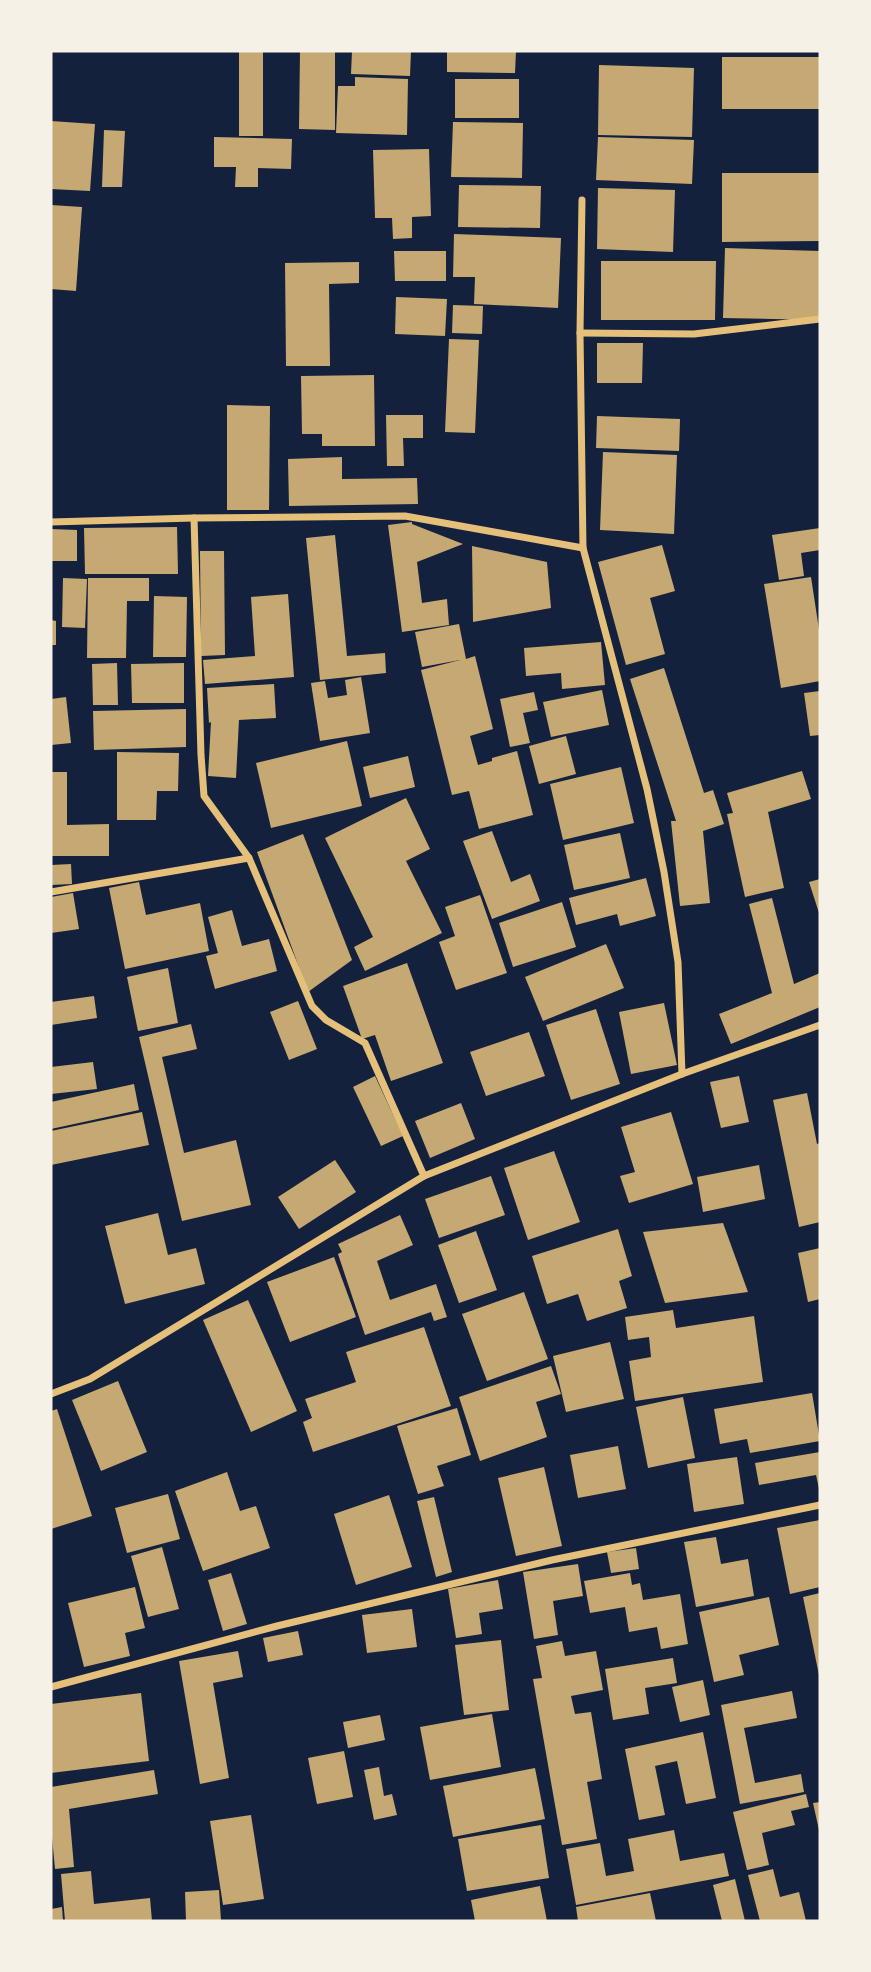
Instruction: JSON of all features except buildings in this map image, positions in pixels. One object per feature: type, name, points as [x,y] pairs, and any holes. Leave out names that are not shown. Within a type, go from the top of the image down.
[{"type":"street","points":[[582,200],[580,333],[583,548],[644,777],[664,872],[678,962],[682,1074]]},
{"type":"street","points":[[580,333],[694,334],[820,319]]},
{"type":"street","points":[[51,522],[405,516],[583,548]]},
{"type":"street","points":[[194,518],[204,796],[249,858],[312,1006],[326,1020],[365,1042],[424,1176]]},
{"type":"street","points":[[51,892],[249,858]]},
{"type":"street","points":[[51,1394],[90,1379],[424,1176],[682,1074],[820,1026]]},
{"type":"street","points":[[51,1688],[277,1626],[552,1560],[820,1505]]}]
